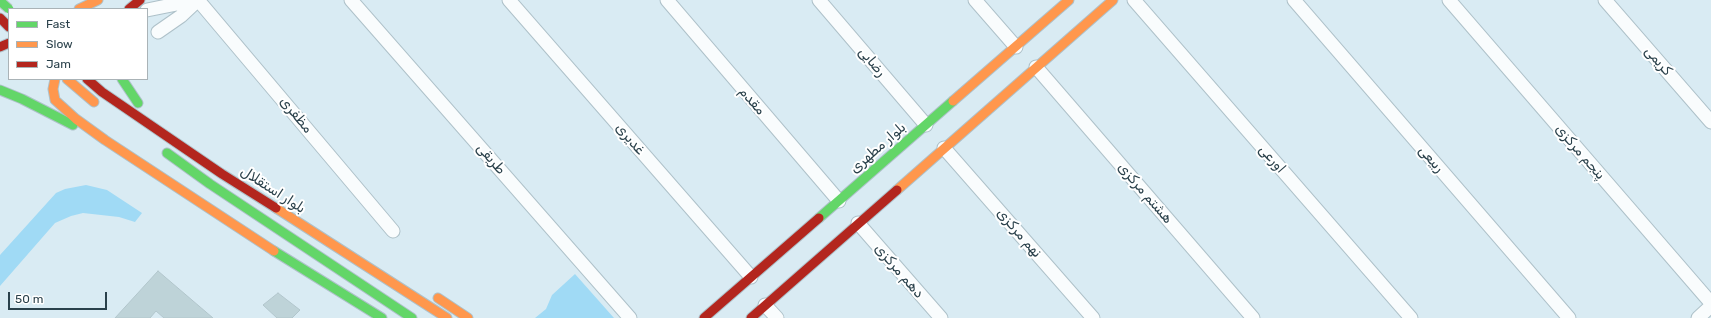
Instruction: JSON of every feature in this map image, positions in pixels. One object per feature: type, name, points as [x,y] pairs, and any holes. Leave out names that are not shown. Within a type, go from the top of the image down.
[{"type":"main road","points":[[0,8],[16,0]]},
{"type":"main road","points":[[81,8],[98,0]]},
{"type":"main road","points":[[130,8],[140,0]]},
{"type":"main road","name":"بلوار مطهری","points":[[704,318],[1069,0]]},
{"type":"main road","points":[[751,318],[1112,0]]},
{"type":"main road","points":[[0,1],[8,9]]},
{"type":"main road","points":[[0,18],[8,26]]},
{"type":"main road","points":[[55,80],[52,89],[55,100],[105,140],[259,242],[382,318]]},
{"type":"main road","points":[[68,80],[96,103]]},
{"type":"main road","name":"بلوار استقلال","points":[[88,80],[102,92],[222,174],[447,318]]},
{"type":"main road","points":[[119,83],[142,105]]},
{"type":"main road","points":[[0,90],[22,99],[105,140]]},
{"type":"main road","points":[[161,149],[210,184],[412,318]]},
{"type":"main road","points":[[431,293],[468,318]]},
{"type":"street","points":[[148,10],[160,6],[198,0]]},
{"type":"street","points":[[158,32],[181,16],[198,0]]},
{"type":"street","name":"مظفری","points":[[198,0],[393,231]]},
{"type":"street","name":"طریقی","points":[[351,0],[630,318]]},
{"type":"street","name":"غدیری","points":[[509,0],[751,277]]},
{"type":"street","name":"مقدم","points":[[666,0],[839,201]]},
{"type":"street","name":"رضایی","points":[[819,0],[926,125]]},
{"type":"street","points":[[975,0],[1016,47]]},
{"type":"street","name":"اورعی","points":[[1134,0],[1411,318]]},
{"type":"street","name":"ربیعی","points":[[1294,0],[1569,318]]},
{"type":"street","name":"پنجم مرکزی","points":[[1449,0],[1711,303]]},
{"type":"street","name":"کریمی","points":[[1605,0],[1711,122]]},
{"type":"street","name":"هشتم مرکزی","points":[[1036,67],[1253,318]]},
{"type":"street","name":"نهم مرکزی","points":[[944,148],[1093,318]]},
{"type":"street","name":"دهم مرکزی","points":[[858,224],[941,318]]},
{"type":"street","points":[[765,305],[777,318]]},
{"type":"street","points":[[1698,318],[1711,306]]},
{"type":"shaded area","points":[[86,185],[107,190],[142,213],[135,222],[119,217],[83,213],[71,216],[55,223],[0,286],[0,255],[56,193],[65,189]]},
{"type":"shaded area","points":[[575,274],[614,318],[535,318],[546,309],[552,295]]},
{"type":"building","points":[[158,271],[213,318],[164,318],[156,311],[150,318],[115,318]]},
{"type":"building","points":[[278,293],[300,310],[292,318],[277,318],[263,305]]},
{"type":"traffic: fast","points":[[0,1],[8,8]]},
{"type":"traffic: fast","points":[[123,80],[138,103]]},
{"type":"traffic: fast","points":[[0,90],[22,99],[73,125]]},
{"type":"traffic: fast","points":[[819,218],[953,101]]},
{"type":"traffic: fast","points":[[167,153],[210,184],[412,318]]},
{"type":"traffic: fast","points":[[274,251],[382,318]]},
{"type":"traffic: slow","points":[[81,8],[98,0]]},
{"type":"traffic: slow","points":[[953,101],[1069,0]]},
{"type":"traffic: slow","points":[[897,190],[1113,0]]},
{"type":"traffic: slow","points":[[55,80],[53,89],[55,100],[76,119],[105,140],[274,251]]},
{"type":"traffic: slow","points":[[68,80],[94,102]]},
{"type":"traffic: slow","points":[[276,208],[447,318]]},
{"type":"traffic: slow","points":[[438,298],[468,318]]},
{"type":"traffic: jam","points":[[130,8],[140,0]]},
{"type":"traffic: jam","points":[[0,18],[8,26]]},
{"type":"traffic: jam","points":[[0,47],[8,43]]},
{"type":"traffic: jam","points":[[88,80],[102,92],[222,174],[276,208]]},
{"type":"traffic: jam","points":[[751,318],[897,190]]},
{"type":"traffic: jam","points":[[704,318],[819,218]]}]
